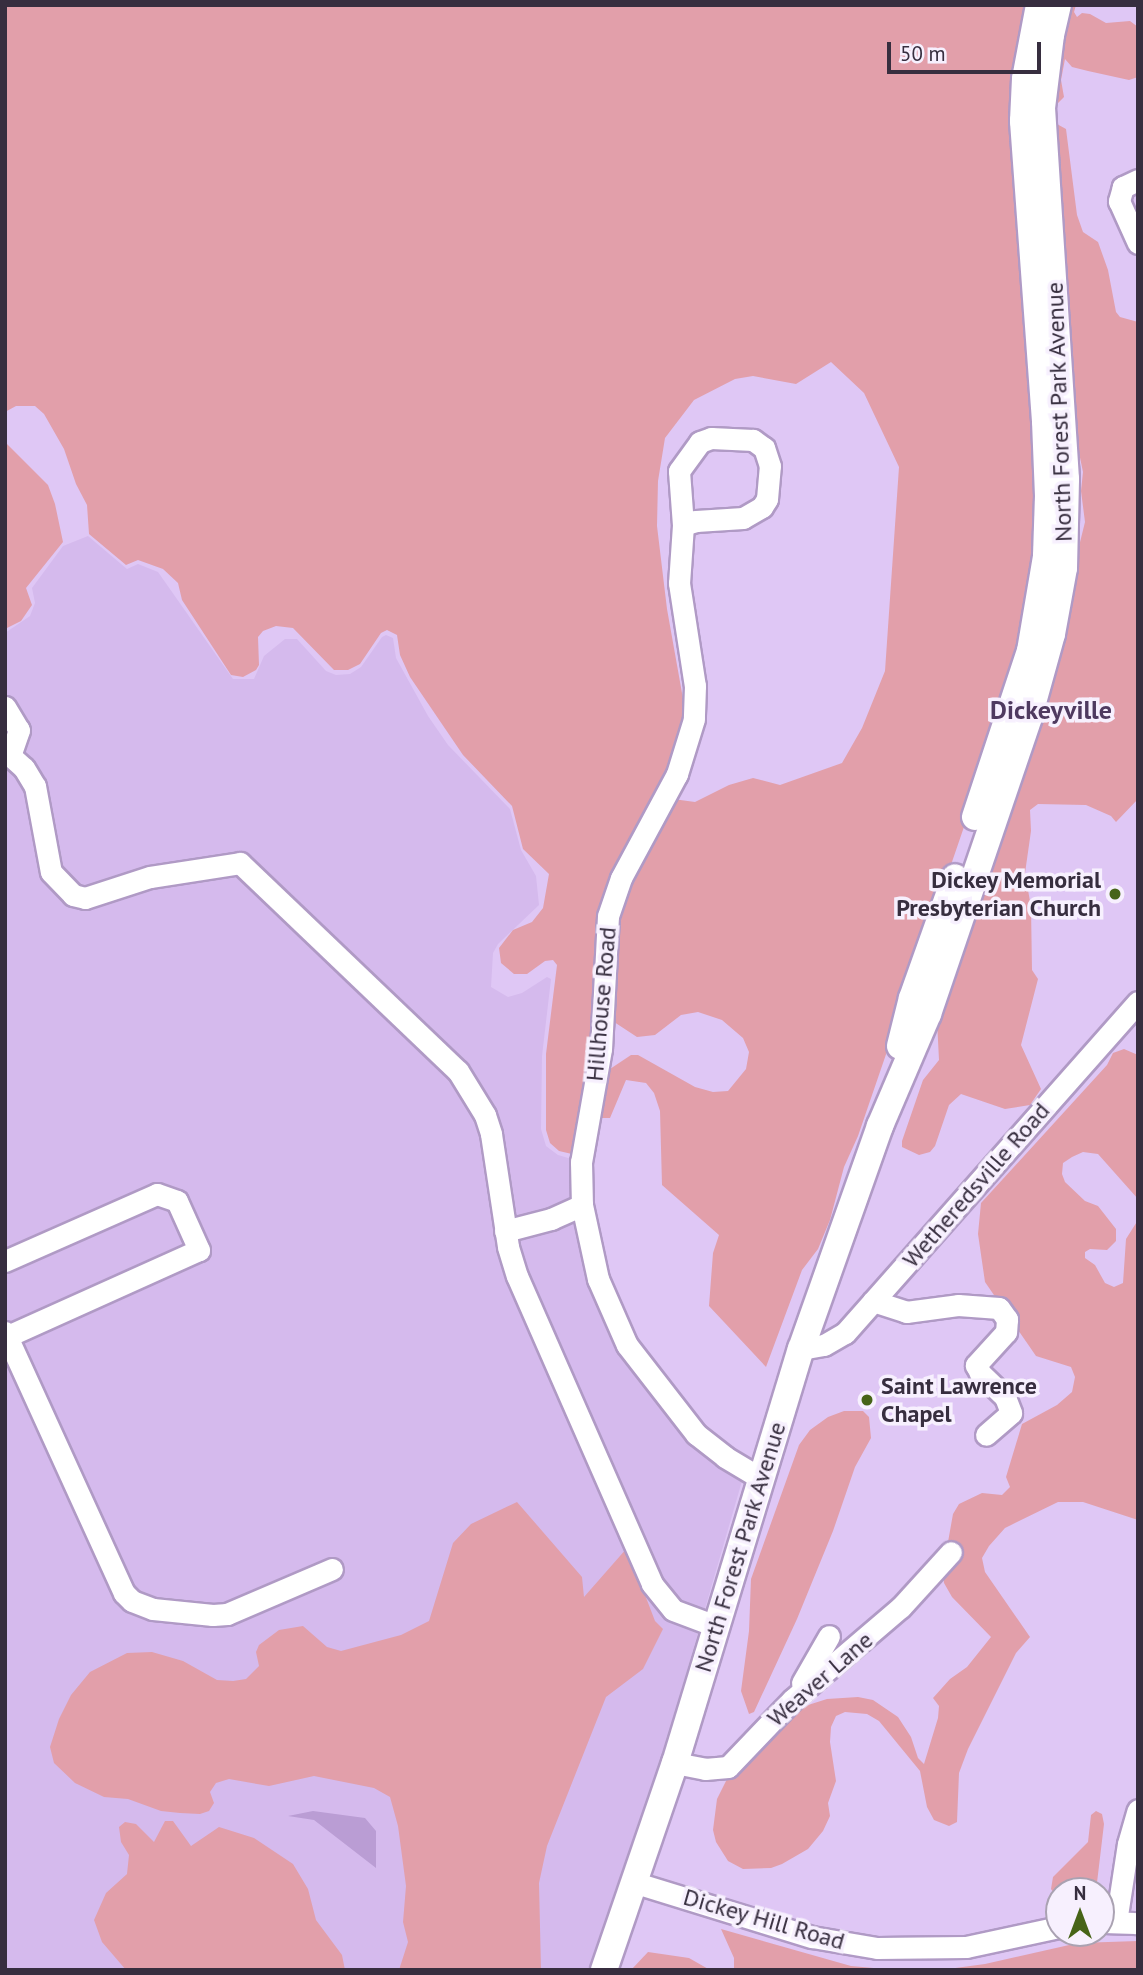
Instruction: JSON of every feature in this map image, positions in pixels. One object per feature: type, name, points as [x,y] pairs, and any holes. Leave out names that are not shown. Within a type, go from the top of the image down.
[{"type":"main road","name":"North Forest Park Avenue","points":[[880,1126],[912,998],[1022,678],[1037,620],[1044,573],[1048,496],[1023,121],[1027,68],[1039,5]]},
{"type":"main road","name":"North Forest Park Avenue","points":[[604,1970],[675,1763],[801,1349],[880,1126],[928,1014],[1045,661],[1064,568],[1065,466],[1042,108],[1046,61],[1058,5]]},
{"type":"street","points":[[1138,180],[1123,187],[1119,201],[1138,243]]},
{"type":"street","name":"Hillhouse Road","points":[[683,526],[696,521],[743,518],[762,507],[767,499],[770,466],[764,448],[753,440],[736,437],[700,442],[679,471],[683,526],[679,583],[695,686],[694,719],[677,775],[621,878],[608,916],[601,1049],[580,1162],[582,1205],[598,1279],[627,1345],[696,1434],[725,1457],[760,1478]]},
{"type":"street","points":[[5,707],[19,730],[8,752],[35,786],[51,872],[73,895],[85,898],[150,877],[240,863],[436,1047],[458,1071],[485,1115],[497,1161],[505,1231],[517,1276],[652,1584],[673,1610],[716,1626]]},
{"type":"street","name":"Wetheredsville Road","points":[[801,1349],[824,1345],[845,1333],[1138,1002]]},
{"type":"street","points":[[5,1261],[158,1194],[177,1201],[200,1250],[6,1335],[124,1593],[132,1601],[153,1609],[228,1614],[332,1569]]},
{"type":"street","points":[[505,1231],[551,1219],[582,1205]]},
{"type":"street","points":[[873,1301],[906,1312],[958,1306],[999,1308],[1007,1320],[1006,1332],[976,1365],[980,1373],[1006,1397],[1011,1413],[986,1435]]},
{"type":"street","name":"Weaver Lane","points":[[675,1763],[705,1769],[728,1768],[792,1700],[892,1615],[950,1552]]},
{"type":"street","points":[[792,1700],[829,1636]]},
{"type":"street","points":[[1115,1895],[1138,1810]]},
{"type":"street","name":"Dickey Hill Road","points":[[636,1883],[812,1937],[877,1948],[924,1950],[966,1947],[1045,1930]]},
{"type":"street","points":[[1115,1922],[1138,1923]]},
{"type":"shaded area","points":[[5,5],[1029,5],[1030,329],[1038,563],[1001,719],[858,1136],[844,1167],[830,1220],[818,1249],[802,1270],[766,1367],[709,1306],[713,1253],[719,1235],[662,1185],[660,1111],[654,1093],[646,1083],[626,1080],[610,1118],[592,1118],[601,1075],[631,1055],[638,1055],[695,1087],[713,1092],[728,1091],[746,1069],[749,1052],[743,1038],[722,1020],[698,1012],[681,1015],[655,1035],[637,1037],[608,1018],[616,907],[673,799],[695,802],[729,785],[753,778],[780,785],[842,763],[862,728],[885,671],[899,467],[864,393],[831,362],[796,384],[753,376],[735,379],[694,400],[665,438],[658,481],[657,526],[667,609],[687,721],[671,773],[621,867],[600,1011],[572,1154],[559,1151],[550,1143],[546,1130],[546,1054],[557,965],[553,960],[545,961],[527,974],[514,974],[501,963],[499,948],[513,930],[532,922],[543,908],[549,874],[523,849],[512,806],[463,755],[410,677],[400,655],[397,635],[387,630],[381,633],[360,664],[348,670],[334,670],[293,628],[276,626],[263,631],[258,637],[259,665],[256,670],[243,677],[231,675],[182,600],[178,583],[163,569],[138,560],[126,565],[89,534],[87,505],[76,484],[64,449],[44,414],[35,406],[16,406],[5,412]]},
{"type":"shaded area","points":[[1068,5],[1076,5],[1074,12],[1077,17],[1082,13],[1090,14],[1106,23],[1130,21],[1138,27],[1138,77],[1129,80],[1088,71],[1072,67],[1065,59],[1061,80],[1064,97],[1055,106],[1054,76]]},
{"type":"shaded area","points":[[1055,123],[1066,129],[1077,215],[1083,232],[1098,242],[1108,270],[1116,312],[1120,317],[1138,322],[1138,799],[1116,822],[1111,816],[1086,805],[1038,804],[1030,810],[1031,831],[1025,873],[1031,907],[1032,970],[1038,979],[1021,1045],[1041,1089],[1030,1105],[1005,1109],[961,1094],[949,1105],[935,1146],[930,1152],[919,1155],[902,1147],[902,1141],[923,1080],[939,1060],[937,1021],[954,982],[1021,781],[1085,522],[1081,491],[1083,472],[1074,429]]},
{"type":"shaded area","points":[[5,442],[48,485],[63,542],[26,588],[32,605],[21,621],[5,629]]},
{"type":"shaded area","points":[[88,536],[127,569],[138,564],[158,572],[233,679],[254,679],[264,656],[285,639],[297,639],[326,671],[336,675],[350,674],[361,667],[382,637],[386,635],[393,638],[396,658],[428,716],[448,745],[510,809],[521,850],[536,876],[539,905],[498,944],[493,953],[491,987],[508,997],[522,993],[547,977],[551,979],[542,1056],[541,1129],[546,1146],[558,1155],[575,1160],[593,1290],[604,1320],[628,1361],[667,1417],[687,1441],[742,1481],[662,1757],[621,1882],[588,1970],[5,1970],[5,633],[30,616],[35,603],[32,588],[63,546]]},
{"type":"shaded area","points":[[1124,1049],[1138,1055],[1138,1199],[1098,1154],[1083,1152],[1072,1157],[1063,1163],[1062,1174],[1065,1182],[1085,1201],[1098,1206],[1116,1229],[1116,1241],[1107,1250],[1090,1249],[1085,1252],[1085,1258],[1095,1265],[1105,1283],[1114,1287],[1123,1283],[1126,1239],[1138,1220],[1138,1520],[1083,1502],[1058,1502],[1005,1528],[989,1546],[982,1558],[985,1572],[1030,1637],[1016,1653],[968,1749],[959,1773],[957,1822],[949,1826],[934,1820],[927,1807],[920,1771],[879,1721],[867,1714],[845,1712],[836,1716],[831,1727],[830,1742],[836,1781],[828,1803],[830,1816],[823,1831],[808,1849],[782,1864],[771,1868],[743,1869],[728,1861],[716,1842],[713,1830],[717,1799],[729,1775],[783,1722],[805,1706],[827,1699],[858,1697],[873,1700],[898,1717],[911,1737],[918,1758],[924,1764],[938,1718],[939,1706],[933,1698],[950,1679],[967,1667],[991,1637],[952,1597],[944,1583],[943,1570],[953,1514],[959,1504],[982,1493],[1002,1495],[1010,1487],[1006,1477],[1022,1424],[1057,1405],[1072,1392],[1075,1377],[1071,1367],[1036,1356],[985,1282],[978,1234],[981,1203],[1107,1065],[1113,1053]]},
{"type":"shaded area","points":[[844,1411],[863,1411],[869,1417],[871,1438],[855,1467],[833,1531],[797,1619],[754,1712],[749,1714],[741,1691],[749,1631],[751,1579],[799,1445],[810,1430],[828,1417]]},
{"type":"shaded area","points":[[517,1502],[582,1577],[584,1597],[627,1548],[655,1621],[663,1629],[643,1669],[606,1697],[547,1846],[539,1883],[541,1970],[399,1970],[408,1942],[403,1922],[406,1886],[398,1826],[390,1797],[374,1788],[314,1776],[269,1786],[229,1779],[216,1783],[210,1792],[214,1803],[209,1811],[200,1814],[180,1813],[161,1811],[128,1799],[104,1797],[75,1783],[54,1763],[50,1747],[59,1719],[71,1695],[90,1672],[127,1653],[152,1652],[183,1661],[217,1680],[233,1681],[246,1679],[259,1666],[256,1652],[259,1645],[279,1630],[303,1626],[327,1647],[341,1651],[401,1635],[429,1621],[453,1543],[471,1524]]},
{"type":"shaded area","points":[[313,1811],[365,1818],[376,1831],[376,1868],[314,1820],[288,1816]]},
{"type":"shaded area","points":[[1096,1811],[1102,1814],[1104,1824],[1098,1877],[1053,1877],[1088,1842],[1091,1815]]},
{"type":"shaded area","points":[[165,1821],[173,1821],[191,1846],[219,1827],[254,1838],[293,1864],[308,1889],[316,1920],[342,1955],[345,1970],[126,1970],[102,1942],[94,1920],[106,1893],[127,1874],[129,1855],[121,1842],[119,1827],[125,1822],[136,1824],[154,1842]]},
{"type":"shaded area","points":[[721,1929],[851,1966],[896,1970],[734,1970],[734,1958]]},
{"type":"shaded area","points":[[1138,1941],[1138,1970],[896,1970],[948,1969],[985,1964],[1060,1947],[1115,1947],[1115,1942]]},
{"type":"shaded area","points":[[648,1952],[689,1958],[710,1970],[631,1970]]},
{"type":"place","name":"Dickey Memorial Presbyterian Church","points":[[1115,894]]},
{"type":"place","name":"Saint Lawrence Chapel","points":[[867,1400]]},
{"type":"district","name":"Dickeyville","points":[[1051,710]]}]
